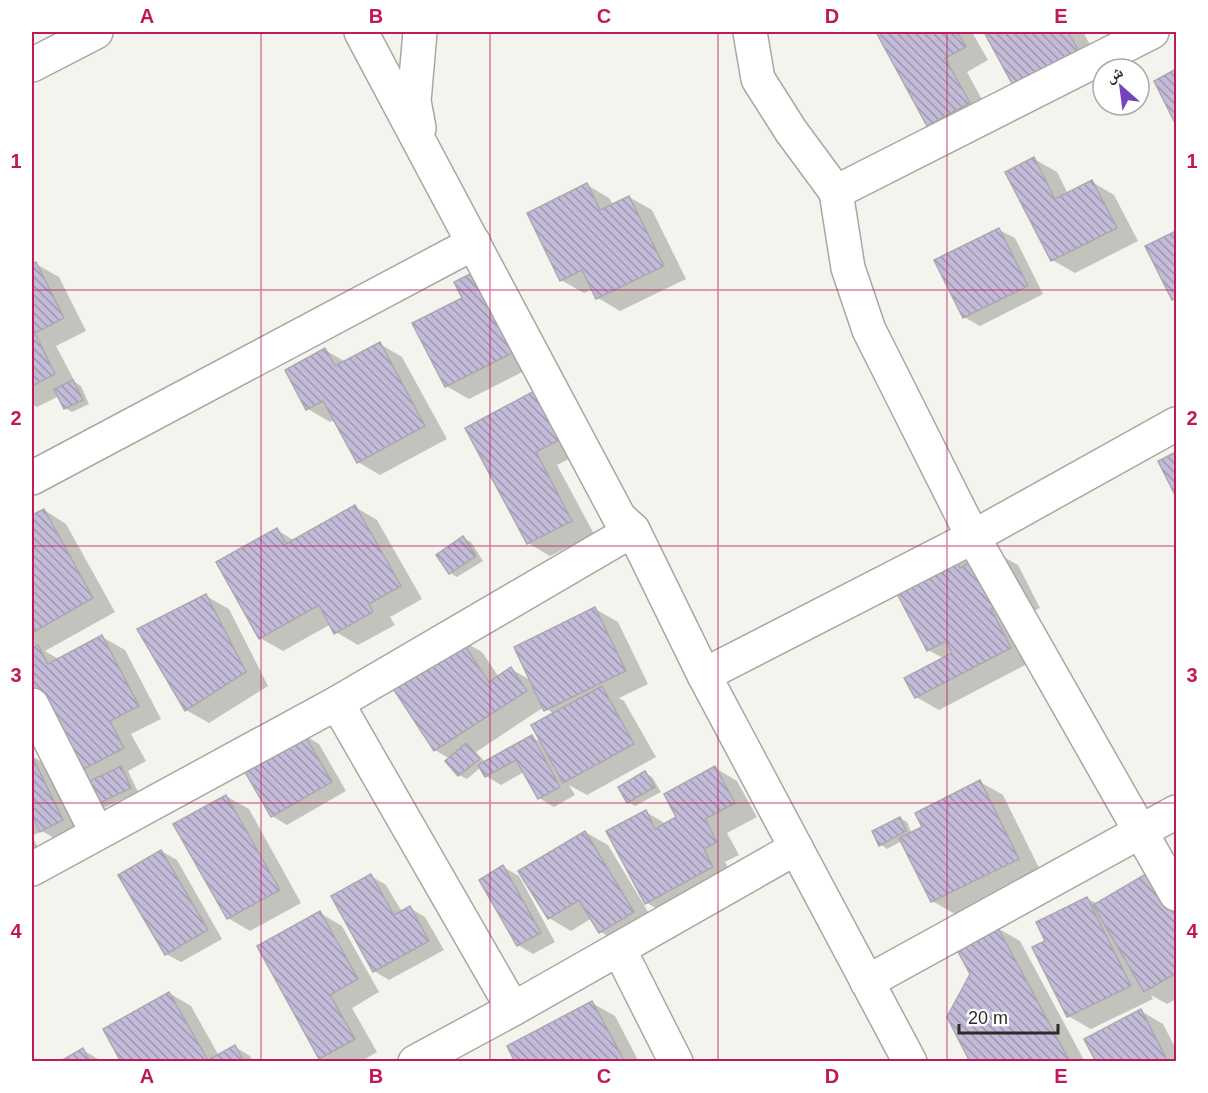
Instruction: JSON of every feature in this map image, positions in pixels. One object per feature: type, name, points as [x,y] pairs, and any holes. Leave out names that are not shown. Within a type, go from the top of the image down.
[{"type":"street","points":[[32,65],[96,32]]},
{"type":"street","points":[[362,32],[620,517],[633,530],[704,675],[910,1062]]},
{"type":"street","points":[[420,32],[414,100],[422,145]]},
{"type":"street","points":[[750,32],[758,79],[791,132],[836,192],[848,268],[869,330],[973,537],[1176,894]]},
{"type":"street","points":[[836,192],[1152,32]]},
{"type":"street","points":[[32,478],[474,243]]},
{"type":"street","points":[[704,675],[973,537],[1176,424]]},
{"type":"street","points":[[32,868],[337,703],[633,530]]},
{"type":"street","points":[[337,703],[513,1009]]},
{"type":"street","points":[[32,705],[97,832]]},
{"type":"street","points":[[867,982],[1176,812]]},
{"type":"street","points":[[415,1062],[796,849]]},
{"type":"street","points":[[619,949],[676,1062]]},
{"type":"building","points":[[876,32],[957,32],[966,47],[945,58],[970,103],[927,126]]},
{"type":"building","points":[[984,32],[1068,32],[1080,53],[1015,89]]},
{"type":"building","points":[[1176,69],[1176,125],[1154,81]]},
{"type":"building","points":[[1034,157],[1055,199],[1092,180],[1117,228],[1051,261],[1005,172]]},
{"type":"building","points":[[587,183],[600,210],[629,196],[664,266],[596,299],[582,270],[560,281],[527,213]]},
{"type":"building","points":[[999,228],[1028,286],[963,318],[934,260]]},
{"type":"building","points":[[1176,231],[1176,298],[1172,300],[1145,246]]},
{"type":"building","points":[[36,262],[64,318],[35,333],[55,374],[32,386],[32,264]]},
{"type":"building","points":[[478,270],[518,350],[445,387],[412,323],[462,298],[454,282]]},
{"type":"building","points":[[380,342],[425,426],[357,463],[323,401],[306,410],[285,370],[325,348],[335,366]]},
{"type":"building","points":[[73,380],[83,400],[64,409],[54,389]]},
{"type":"building","points":[[536,390],[561,439],[536,452],[572,521],[527,544],[465,428]]},
{"type":"building","points":[[1176,452],[1176,497],[1158,461]]},
{"type":"building","points":[[355,505],[401,586],[369,604],[373,612],[334,634],[319,605],[259,639],[216,562],[277,528],[286,544]]},
{"type":"building","points":[[44,509],[93,598],[32,633],[32,515]]},
{"type":"building","points":[[463,536],[476,556],[449,574],[436,555]]},
{"type":"building","points":[[951,550],[960,568],[995,550],[1018,595],[991,609],[1011,648],[915,698],[904,678],[952,653],[946,641],[927,651],[891,582]]},
{"type":"building","points":[[206,594],[246,672],[185,711],[137,629]]},
{"type":"building","points":[[595,607],[626,671],[544,711],[514,647]]},
{"type":"building","points":[[102,635],[139,706],[110,721],[124,748],[76,773],[32,688],[32,649],[38,645],[48,664]]},
{"type":"building","points":[[459,637],[489,682],[511,667],[527,691],[434,751],[392,687]]},
{"type":"building","points":[[602,686],[634,744],[563,783],[531,725]]},
{"type":"building","points":[[304,734],[332,782],[271,817],[241,765]]},
{"type":"building","points":[[532,735],[560,787],[538,799],[516,760],[485,777],[478,765]]},
{"type":"building","points":[[466,743],[480,759],[458,776],[445,761]]},
{"type":"building","points":[[32,756],[63,820],[40,832],[32,814]]},
{"type":"building","points":[[121,766],[131,788],[91,807],[81,785]]},
{"type":"building","points":[[715,766],[735,803],[705,819],[717,842],[704,849],[713,867],[645,904],[606,831],[646,810],[655,829],[676,817],[664,794]]},
{"type":"building","points":[[645,771],[655,787],[627,803],[618,787]]},
{"type":"building","points":[[980,780],[1019,859],[931,902],[899,838],[922,827],[915,813]]},
{"type":"building","points":[[226,795],[280,890],[227,919],[173,824]]},
{"type":"building","points":[[900,817],[906,831],[879,846],[872,831]]},
{"type":"building","points":[[585,831],[634,912],[599,933],[579,900],[548,919],[518,871]]},
{"type":"building","points":[[161,850],[208,930],[165,955],[118,875]]},
{"type":"building","points":[[503,865],[541,933],[517,946],[479,880]]},
{"type":"building","points":[[1156,868],[1176,904],[1176,973],[1144,992],[1093,905]]},
{"type":"building","points":[[371,874],[394,915],[410,906],[429,941],[373,972],[331,896]]},
{"type":"building","points":[[1087,897],[1131,986],[1067,1017],[1032,947],[1045,941],[1036,922]]},
{"type":"building","points":[[320,911],[358,979],[330,995],[355,1039],[319,1059],[257,946]]},
{"type":"building","points":[[997,926],[1070,1062],[1031,1062],[1029,1058],[1023,1062],[970,1062],[947,1017],[970,974],[956,948]]},
{"type":"building","points":[[169,992],[209,1062],[121,1062],[103,1029]]},
{"type":"building","points":[[592,1001],[625,1062],[515,1062],[507,1046]]},
{"type":"building","points":[[1141,1009],[1168,1062],[1096,1062],[1084,1039]]},
{"type":"building","points":[[235,1045],[244,1062],[211,1062],[210,1059]]},
{"type":"building","points":[[83,1048],[90,1062],[59,1062]]}]
